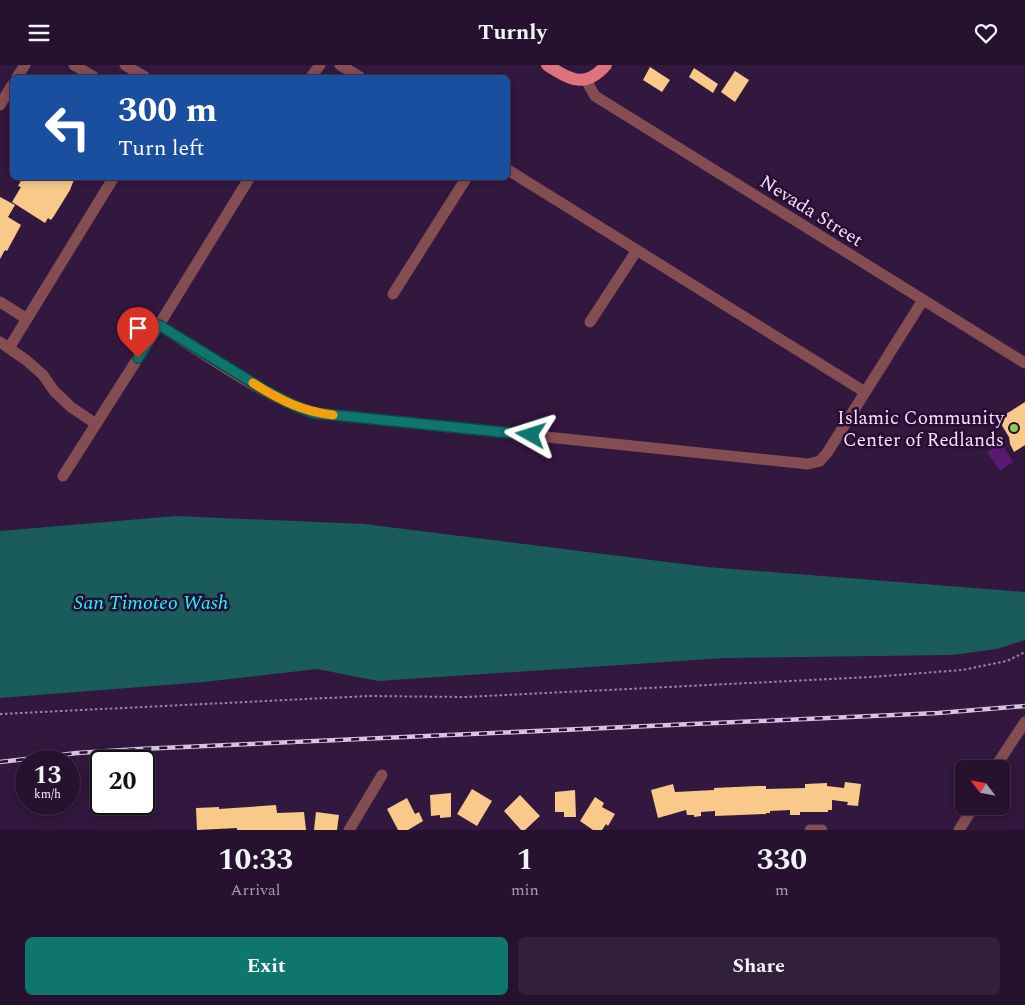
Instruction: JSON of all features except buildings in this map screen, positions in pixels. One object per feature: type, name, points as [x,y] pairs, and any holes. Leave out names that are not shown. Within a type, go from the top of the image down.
[{"type":"main road","points":[[547,65],[567,77],[586,81],[599,73],[606,65]]},
{"type":"street","points":[[74,65],[91,75]]},
{"type":"street","points":[[125,65],[142,75]]},
{"type":"street","points":[[340,65],[357,75]]},
{"type":"street","name":"Nevada Street","points":[[586,81],[595,96],[1025,363]]},
{"type":"street","points":[[0,105],[10,88]]},
{"type":"street","points":[[510,171],[865,392]]},
{"type":"street","points":[[96,424],[71,407],[54,391],[44,375],[5,345],[27,319],[112,180]]},
{"type":"street","points":[[63,476],[248,180]]},
{"type":"street","points":[[393,294],[465,180]]},
{"type":"street","points":[[590,322],[637,250]]},
{"type":"street","points":[[159,325],[266,391],[295,406],[314,413],[808,464],[820,461],[827,453],[923,299]]},
{"type":"street","points":[[0,302],[27,319]]},
{"type":"street","points":[[1000,760],[1025,722]]},
{"type":"street","points":[[1006,760],[1025,731]]},
{"type":"street","points":[[349,830],[382,775]]},
{"type":"street","points":[[959,830],[968,815]]},
{"type":"street","points":[[810,830],[822,830]]},
{"type":"path","points":[[0,715],[368,696],[465,697],[871,677],[962,671],[1006,661],[1025,652]]},
{"type":"shaded area","points":[[1001,443],[1013,462],[1000,471],[987,452]]},
{"type":"water","name":"San Timoteo Wash","points":[[176,516],[364,524],[707,567],[1025,592],[1025,640],[997,649],[952,655],[725,658],[378,681],[317,669],[204,682],[0,698],[0,531]]},
{"type":"railway","points":[[0,762],[77,753],[139,749],[938,713],[1025,706]]},
{"type":"slow traffic","points":[[253,383],[295,406],[314,413],[333,415]]},
{"type":"place","name":"Islamic Community Center of Redlands","points":[[1014,428]]},
{"type":"route","points":[[138,358],[159,325],[266,391],[295,406],[314,413],[531,435]]}]
